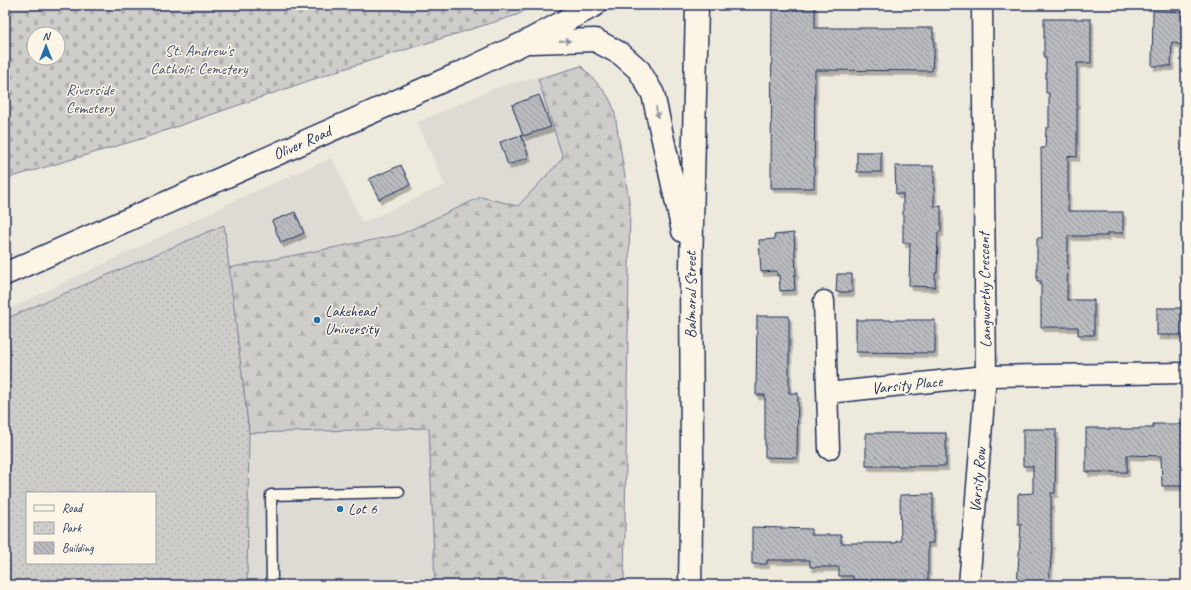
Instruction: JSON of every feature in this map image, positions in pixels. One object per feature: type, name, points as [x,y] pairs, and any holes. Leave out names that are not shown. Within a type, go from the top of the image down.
[{"type":"main road","name":"Oliver Road","points":[[5,274],[465,71],[526,42],[595,5]]},
{"type":"main road","name":"Balmoral Street","points":[[690,585],[692,459],[691,268],[697,5]]},
{"type":"main road","points":[[526,42],[595,40],[621,54],[638,70],[653,94],[691,268]]},
{"type":"street","name":"Langworthy Crescent","points":[[982,5],[986,376]]},
{"type":"street","points":[[824,301],[829,449]]},
{"type":"street","points":[[986,376],[1186,373]]},
{"type":"street","name":"Varsity Place","points":[[828,393],[986,376]]},
{"type":"street","name":"Varsity Row","points":[[969,585],[986,376]]},
{"type":"lane","points":[[272,585],[271,495],[399,492]]},
{"type":"shaded area","name":"Lakehead University","points":[[579,67],[630,207],[624,585],[5,585],[5,311],[251,193],[332,158],[362,223],[445,185],[417,122],[498,87]]},
{"type":"green space","points":[[5,5],[534,5],[517,15],[337,71],[144,138],[5,179]]},
{"type":"green space","points":[[581,66],[602,88],[614,109],[630,207],[624,585],[435,585],[429,428],[249,433],[228,268],[399,235],[481,197],[518,206],[563,158],[538,79]]},
{"type":"green space","points":[[224,225],[249,433],[247,585],[5,585],[5,319]]},
{"type":"building","points":[[772,5],[815,5],[815,28],[933,28],[934,56],[932,71],[815,70],[814,188],[771,188]]},
{"type":"building","points":[[1153,11],[1186,12],[1186,47],[1172,42],[1171,66],[1152,66]]},
{"type":"building","points":[[1044,19],[1091,19],[1091,63],[1077,63],[1077,157],[1068,156],[1068,211],[1123,212],[1123,233],[1107,233],[1107,236],[1068,236],[1067,300],[1094,300],[1094,335],[1078,335],[1078,327],[1041,327],[1041,281],[1037,281],[1037,238],[1042,238],[1041,148],[1045,148],[1046,128],[1049,128],[1049,93],[1046,93],[1046,58],[1044,58]]},
{"type":"building","points":[[539,95],[551,127],[523,136],[512,105]]},
{"type":"building","points":[[521,135],[529,157],[508,165],[500,142]]},
{"type":"building","points":[[857,152],[881,152],[881,172],[857,172]]},
{"type":"building","points":[[401,165],[410,185],[379,199],[369,179]]},
{"type":"building","points":[[895,166],[934,166],[934,206],[941,206],[941,232],[938,232],[937,273],[935,273],[935,287],[909,286],[910,243],[903,243],[903,194],[896,194]]},
{"type":"building","points":[[295,212],[304,233],[281,243],[272,221]]},
{"type":"building","points":[[794,233],[796,275],[794,275],[795,290],[780,291],[779,275],[777,276],[777,271],[761,272],[759,240],[775,239],[774,235]]},
{"type":"building","points":[[837,274],[852,274],[852,292],[836,292]]},
{"type":"building","points":[[1157,308],[1186,308],[1186,335],[1157,335]]},
{"type":"building","points":[[757,316],[789,316],[789,393],[798,393],[797,458],[765,457],[765,395],[756,395]]},
{"type":"building","points":[[856,320],[935,320],[935,353],[856,352]]},
{"type":"building","points":[[1153,424],[1186,424],[1186,486],[1162,486],[1161,456],[1127,455],[1127,472],[1086,472],[1086,428],[1139,429],[1153,428]]},
{"type":"building","points":[[1023,429],[1056,429],[1055,493],[1051,493],[1052,543],[1049,585],[1017,585],[1021,524],[1018,524],[1018,494],[1033,493],[1033,466],[1023,466]]},
{"type":"building","points":[[866,433],[946,433],[946,466],[866,466]]},
{"type":"building","points":[[933,494],[933,543],[928,543],[928,585],[896,585],[896,580],[853,580],[853,576],[839,576],[839,567],[810,567],[810,560],[767,560],[767,564],[752,564],[752,527],[811,529],[811,535],[841,535],[841,543],[896,543],[896,541],[901,541],[900,495]]},
{"type":"place","name":"Lakehead University","points":[[317,320]]},
{"type":"place","name":"Lot 6","points":[[340,509]]},
{"type":"park label","name":"St. Andrew's Catholic Cemetery","points":[[199,60]]},
{"type":"park label","name":"Riverside Cemetery","points":[[90,99]]}]
